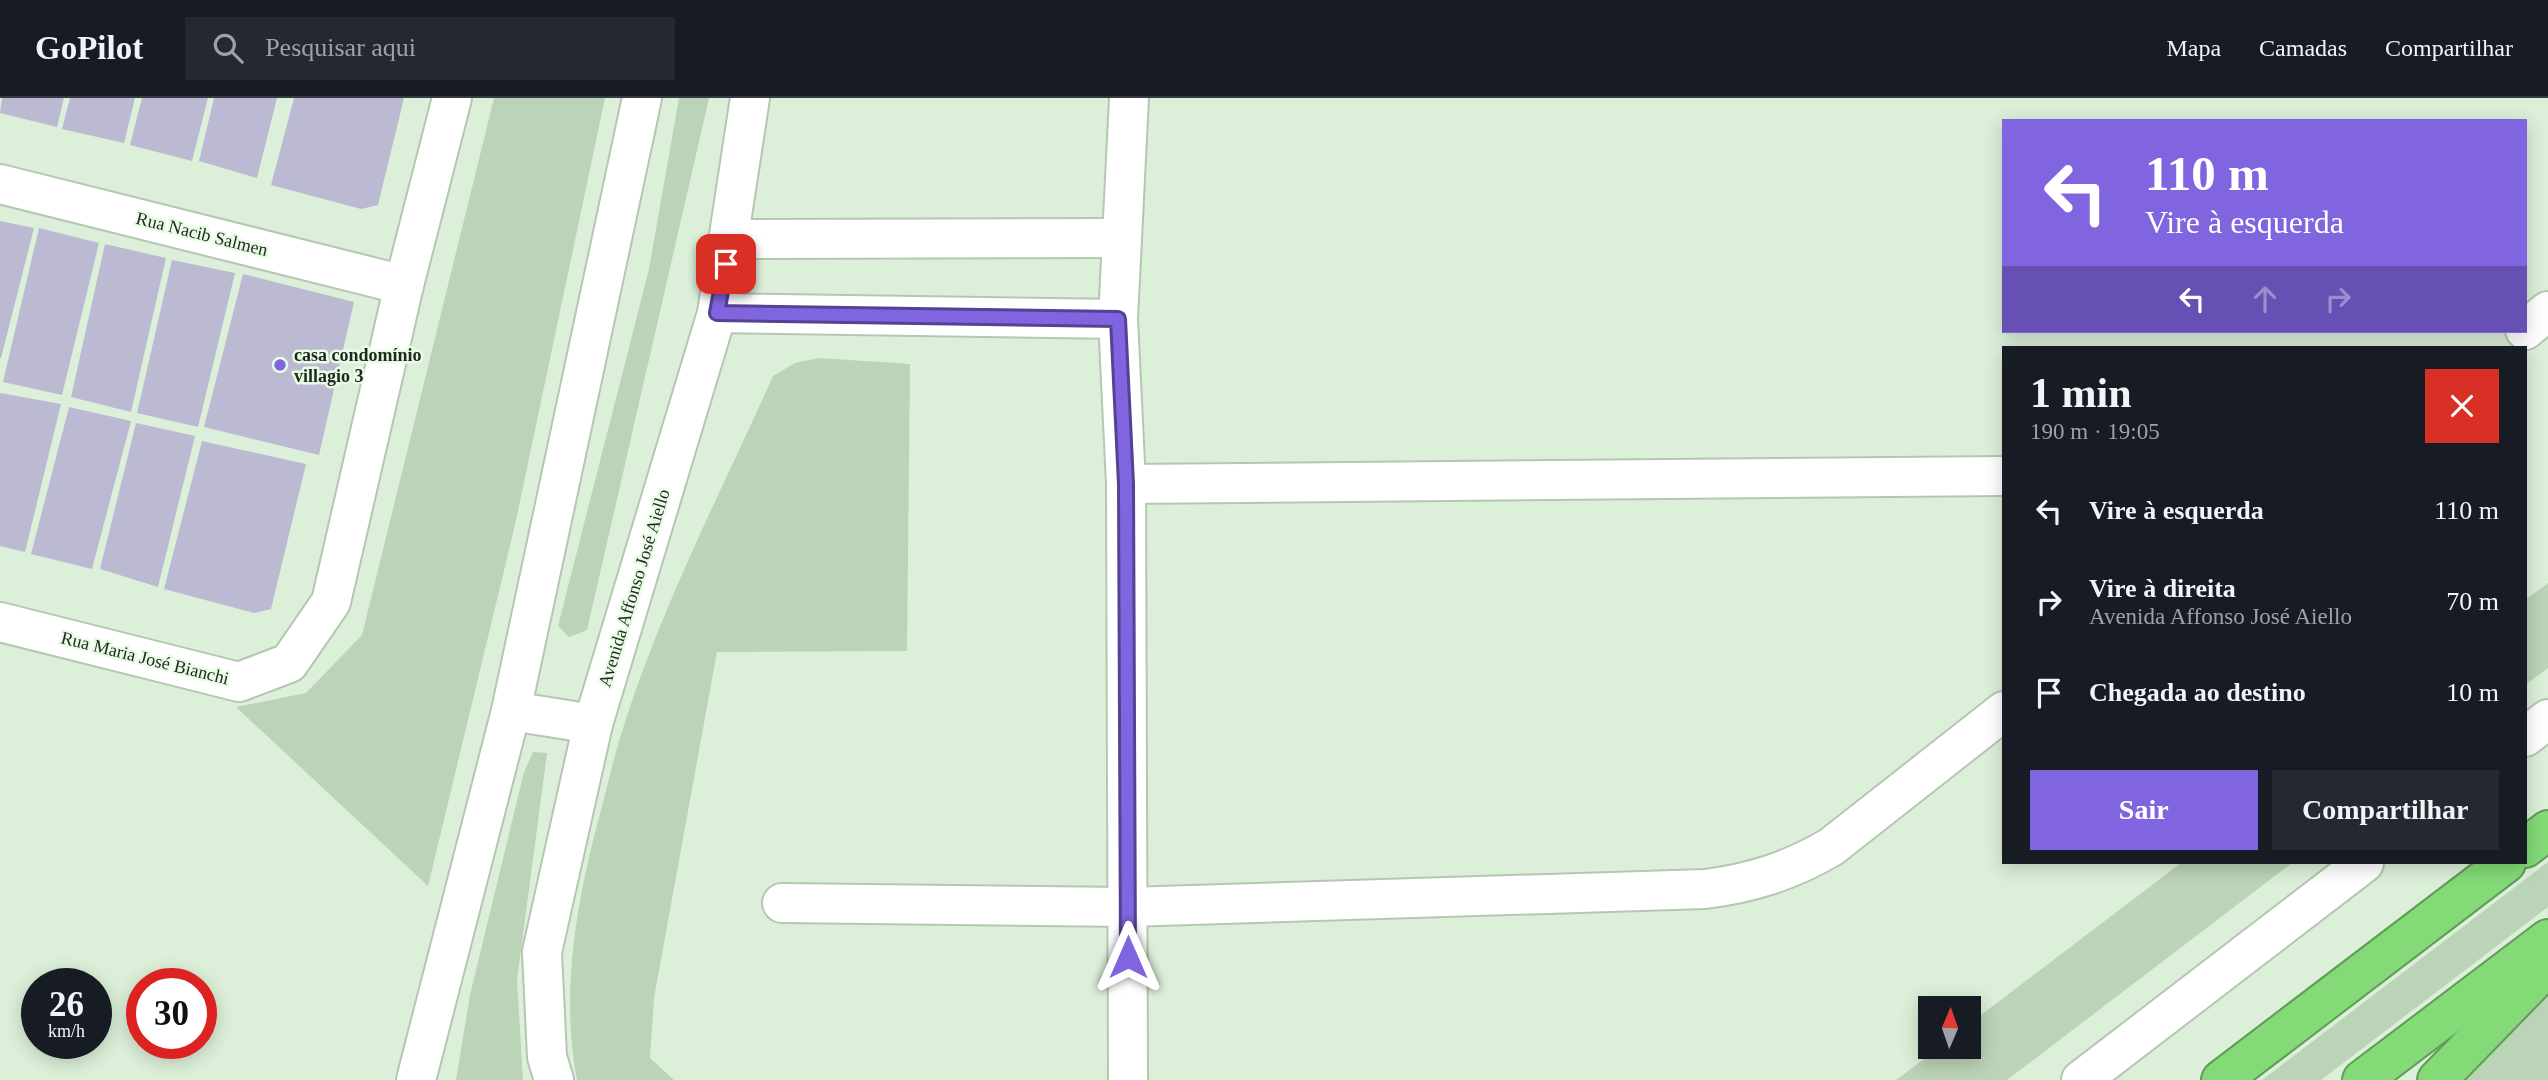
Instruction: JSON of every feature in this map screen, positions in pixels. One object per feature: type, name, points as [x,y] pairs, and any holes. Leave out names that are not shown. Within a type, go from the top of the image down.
[{"type":"highway","points":[[2527,847],[2548,831]]},
{"type":"highway","points":[[2221,1080],[2505,864]]},
{"type":"highway","points":[[2362,1080],[2548,939]]},
{"type":"highway","points":[[2437,1080],[2548,966]]},
{"type":"street","points":[[404,285],[452,98]]},
{"type":"street","points":[[416,1080],[511,711],[642,98]]},
{"type":"street","name":"Avenida Affonso José Aiello","points":[[554,1080],[547,1057],[542,952],[593,724],[717,313],[731,239],[750,98]]},
{"type":"street","points":[[1128,1080],[1126,484],[1118,319],[1129,98]]},
{"type":"street","name":"Rua Nacib Salmen","points":[[0,184],[404,285]]},
{"type":"street","points":[[731,239],[1122,238]]},
{"type":"street","name":"Rua Maria José Bianchi","points":[[0,622],[239,682],[289,663],[331,602],[404,285]]},
{"type":"street","points":[[2527,328],[2548,311]]},
{"type":"street","points":[[717,313],[1118,319]]},
{"type":"street","points":[[2505,346],[2521,333]]},
{"type":"street","points":[[1126,484],[2002,476]]},
{"type":"street","points":[[511,711],[593,724]]},
{"type":"street","points":[[782,903],[1127,907],[1692,889],[1739,885],[1802,864],[1830,847],[2002,713]]},
{"type":"street","points":[[2527,735],[2548,719]]},
{"type":"street","points":[[2081,1080],[2363,864]]},
{"type":"green space","points":[[494,98],[605,98],[515,525],[428,886],[236,707],[306,693],[362,635]]},
{"type":"green space","points":[[679,98],[709,98],[587,630],[569,637],[558,626],[649,269]]},
{"type":"green space","points":[[819,358],[910,364],[907,651],[717,652],[654,998],[650,1058],[674,1080],[577,1080],[570,1013],[578,912],[592,846],[625,722],[675,590],[773,376],[795,363]]},
{"type":"green space","points":[[2548,583],[2548,668],[2527,684],[2527,599]]},
{"type":"green space","points":[[533,752],[547,753],[517,980],[523,1080],[456,1080],[470,995],[524,772]]},
{"type":"green space","points":[[2548,862],[2548,907],[2321,1080],[2262,1080]]},
{"type":"green space","points":[[2180,864],[2291,864],[2007,1080],[1896,1080],[1924,1059],[1981,1059],[1981,1015]]},
{"type":"green space","points":[[2548,994],[2548,1080],[2454,1080]]},
{"type":"building","points":[[2,98],[64,98],[57,127],[0,113]]},
{"type":"building","points":[[70,98],[135,98],[124,143],[62,129]]},
{"type":"building","points":[[142,98],[208,98],[192,161],[130,145]]},
{"type":"building","points":[[214,98],[277,98],[257,178],[199,161]]},
{"type":"building","points":[[294,98],[404,98],[378,205],[361,209],[271,185]]},
{"type":"building","points":[[0,221],[34,228],[1,358],[0,358]]},
{"type":"building","points":[[39,228],[99,243],[62,395],[3,382]]},
{"type":"building","points":[[105,244],[166,258],[131,412],[71,397]]},
{"type":"building","points":[[172,260],[235,273],[198,427],[137,413]]},
{"type":"building","name":"casa condomínio villagio 3","points":[[243,274],[354,302],[319,455],[204,427]]},
{"type":"building","points":[[0,393],[61,404],[25,552],[0,546]]},
{"type":"building","points":[[69,407],[131,421],[92,569],[31,554]]},
{"type":"building","points":[[136,423],[195,436],[158,587],[100,569]]},
{"type":"building","points":[[202,441],[306,464],[271,609],[254,613],[164,589]]},
{"type":"place","name":"casa condomínio villagio 3","points":[[280,365]]},
{"type":"route","points":[[726,264],[717,313],[1118,319],[1126,484],[1128,957]]}]
